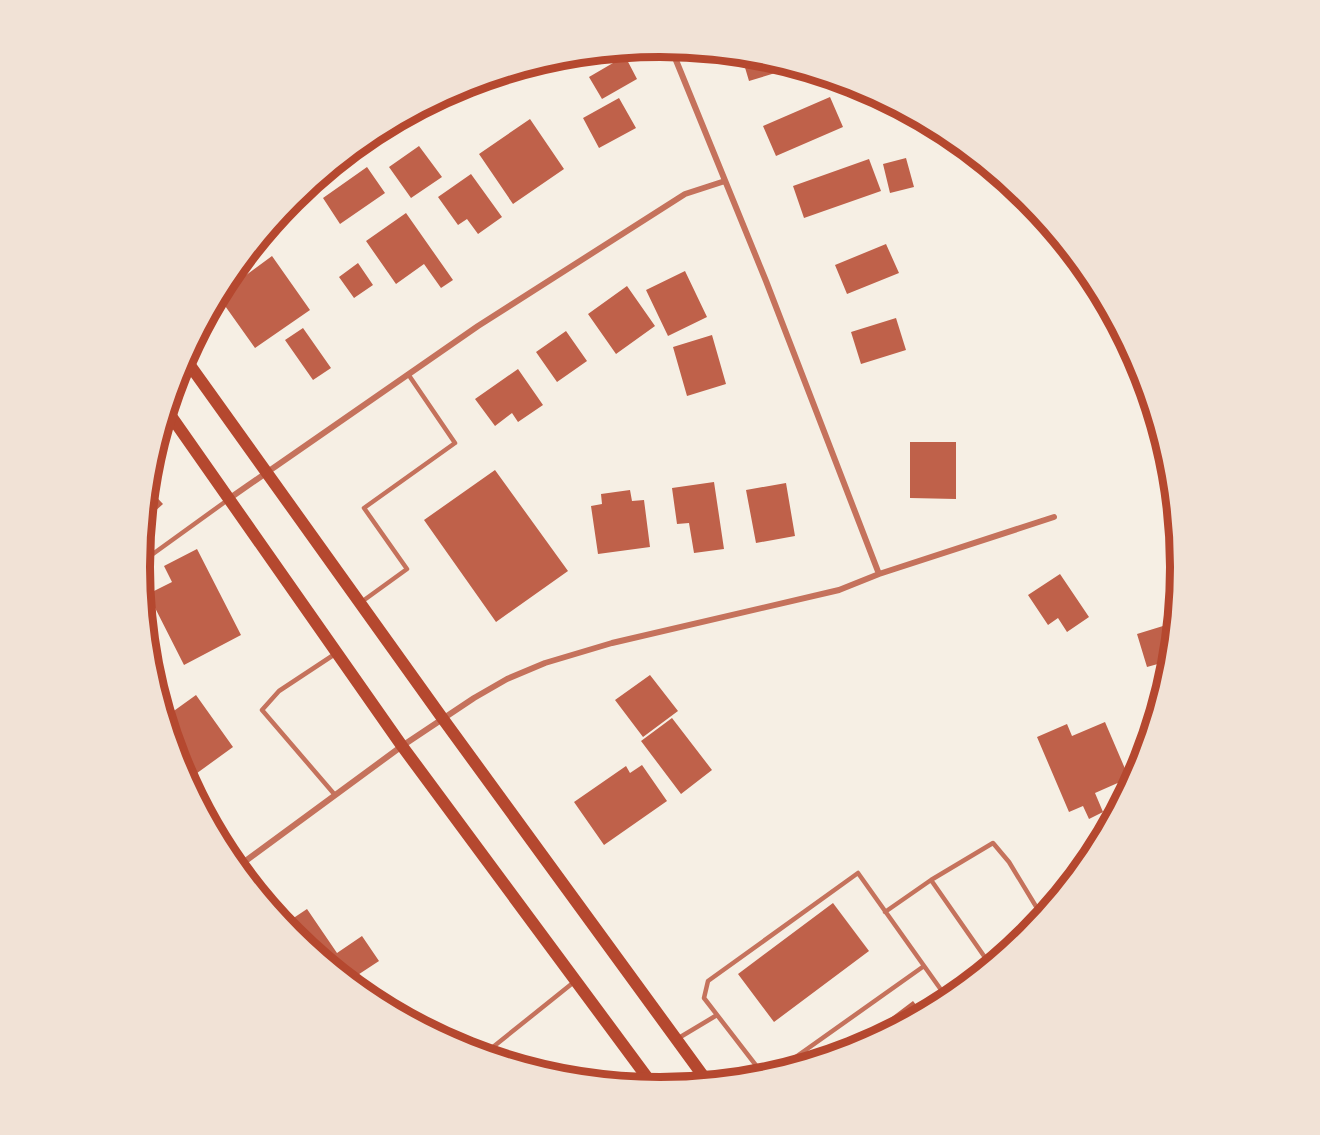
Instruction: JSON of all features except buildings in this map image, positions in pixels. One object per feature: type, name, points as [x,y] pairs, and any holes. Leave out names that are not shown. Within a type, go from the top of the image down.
[{"type":"main road","points":[[191,366],[442,719],[703,1076]]},
{"type":"main road","points":[[172,418],[402,746],[647,1078]]},
{"type":"street","points":[[675,57],[766,281],[879,574]]},
{"type":"street","points":[[230,498],[478,326],[685,194],[725,181]]},
{"type":"street","points":[[244,862],[402,746],[507,679],[545,663],[684,625],[839,590],[879,574],[1054,517]]},
{"type":"lane","points":[[360,603],[407,570],[364,508],[455,443],[408,374]]},
{"type":"lane","points":[[150,556],[230,498]]},
{"type":"lane","points":[[335,795],[262,710],[279,691],[337,652]]},
{"type":"lane","points":[[885,912],[931,880],[993,843],[1009,862],[1038,910]]},
{"type":"lane","points":[[760,1068],[704,998],[708,981],[858,873],[943,993]]},
{"type":"lane","points":[[931,880],[987,960]]},
{"type":"lane","points":[[789,1062],[924,966]]},
{"type":"lane","points":[[491,1049],[576,980]]},
{"type":"lane","points":[[677,1039],[717,1016]]}]
